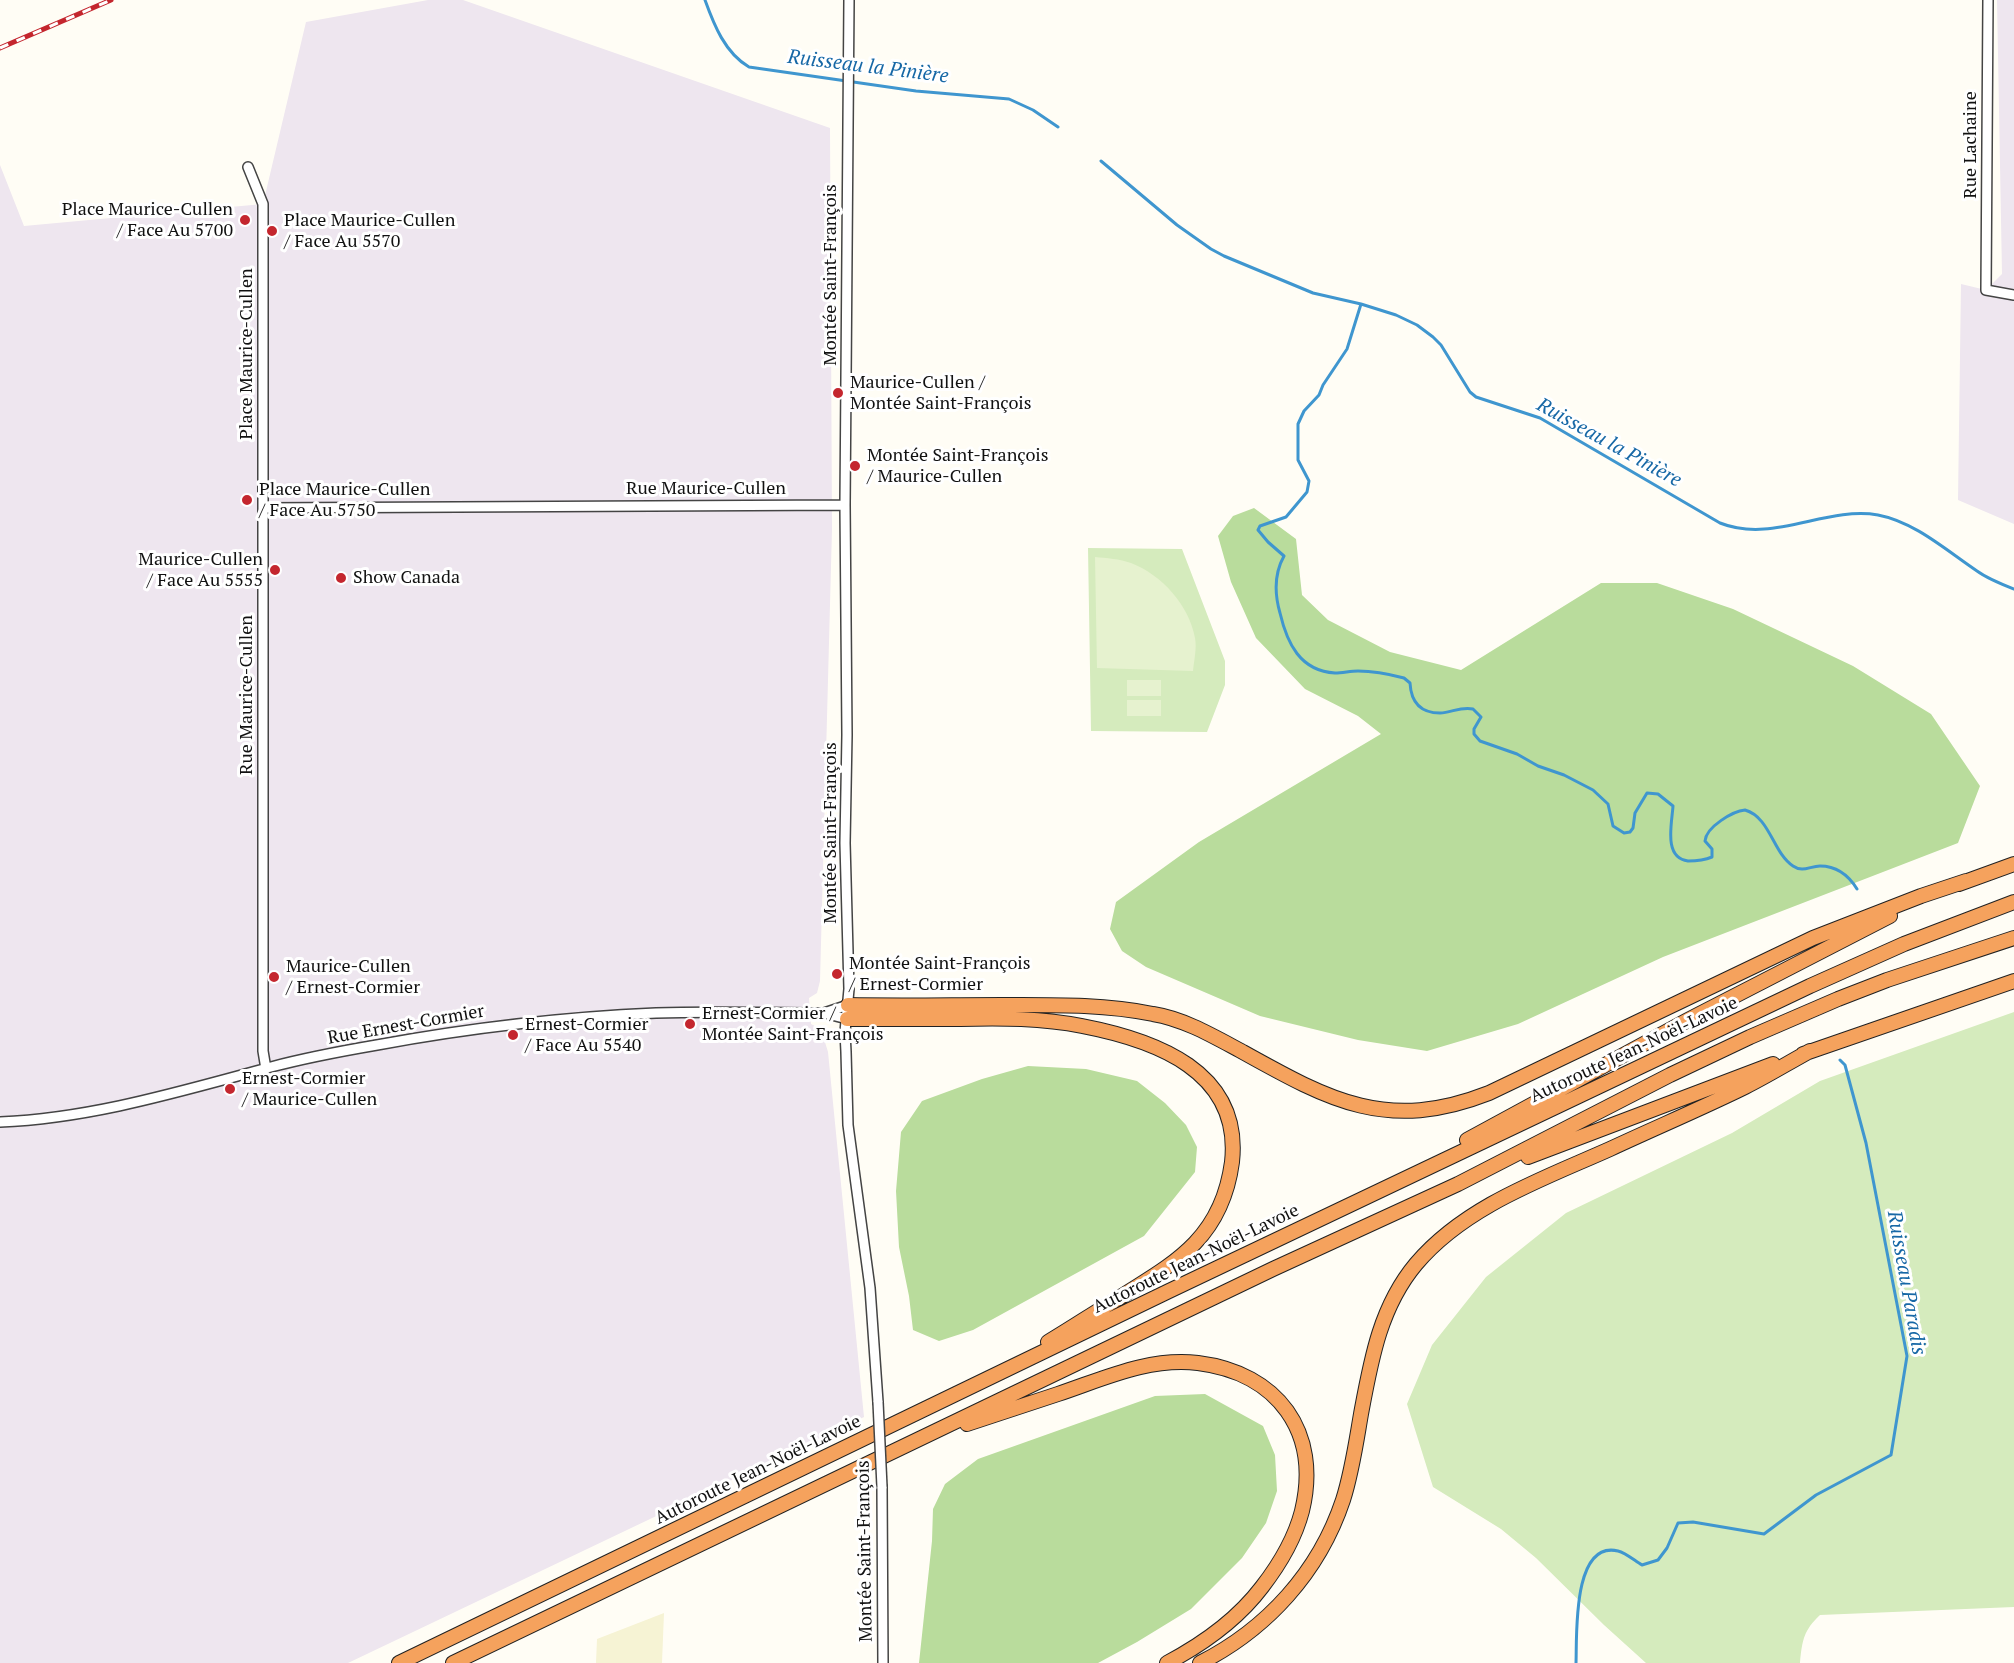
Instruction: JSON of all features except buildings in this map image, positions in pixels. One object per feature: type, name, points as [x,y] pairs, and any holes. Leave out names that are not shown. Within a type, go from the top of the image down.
[{"type":"highway","points":[[848,1012],[1055,1006],[1151,1013],[1197,1028],[1298,1083],[1328,1096],[1379,1109],[1419,1110],[1454,1105],[1489,1093],[1813,938],[1921,896],[2014,864]]},
{"type":"highway","points":[[1328,1215],[1688,1020],[1894,914],[1966,881]]},
{"type":"highway","name":"Autoroute Jean-Noël-Lavoie","points":[[399,1663],[1825,978],[1927,934],[2014,902]]},
{"type":"highway","name":"Autoroute Jean-Noël-Lavoie","points":[[453,1663],[1273,1269],[1458,1184],[1670,1075],[1770,1028],[1887,980],[2014,938]]},
{"type":"highway","points":[[1458,1184],[1708,1087],[2014,981]]},
{"type":"highway","points":[[848,1012],[1016,1019],[1060,1022],[1093,1028],[1145,1043],[1179,1059],[1208,1081],[1224,1106],[1232,1137],[1230,1175],[1221,1203],[1201,1236],[1186,1252],[1156,1275],[983,1382]]},
{"type":"highway","points":[[1200,1663],[1240,1639],[1273,1611],[1301,1580],[1321,1549],[1346,1488],[1368,1376],[1381,1326],[1399,1287],[1427,1252],[1455,1227],[1509,1196],[1745,1087],[1810,1052]]},
{"type":"highway","points":[[919,1439],[1110,1376],[1161,1364],[1188,1362],[1222,1367],[1247,1377],[1270,1391],[1293,1419],[1303,1445],[1306,1485],[1299,1521],[1277,1564],[1245,1607],[1213,1635],[1167,1663]]},
{"type":"street","name":"Montée Saint-François","points":[[849,0],[845,505],[848,735],[845,843],[848,1012],[846,1052],[848,1125],[870,1288],[878,1402],[882,1487],[883,1663]]},
{"type":"street","name":"Rue Lachaine","points":[[1988,0],[1986,290],[2014,296]]},
{"type":"street","name":"Place Maurice-Cullen","points":[[248,167],[263,204],[263,508]]},
{"type":"street","name":"Rue Maurice-Cullen","points":[[266,1069],[263,1051],[263,508],[845,505]]},
{"type":"street","name":"Rue Ernest-Cormier","points":[[0,1122],[40,1119],[119,1107],[266,1069],[423,1037],[571,1018],[668,1013],[848,1012]]},
{"type":"street","name":"Rue Ernest-Cormier","points":[[824,1013],[848,1012]]},
{"type":"shaded area","points":[[428,0],[463,0],[830,128],[832,529],[820,981],[817,993],[809,998],[811,1024],[821,1029],[828,1052],[864,1417],[348,1663],[0,1663],[0,165],[24,226],[263,204],[306,22]]},
{"type":"shaded area","points":[[1997,0],[2014,0],[2014,524],[1958,500],[1961,284],[1986,290],[2002,274]]},
{"type":"shaded area","points":[[664,1613],[662,1663],[596,1663],[597,1639]]},
{"type":"green space","points":[[1254,508],[1296,539],[1302,595],[1328,620],[1390,652],[1461,670],[1601,583],[1657,583],[1733,609],[1853,666],[1931,714],[1980,786],[1958,843],[1663,957],[1518,1024],[1427,1051],[1358,1040],[1260,1016],[1146,967],[1122,951],[1110,929],[1116,902],[1199,842],[1381,734],[1358,716],[1305,689],[1256,638],[1231,582],[1218,536],[1233,516]]},
{"type":"green space","points":[[1088,548],[1182,549],[1225,661],[1225,685],[1207,732],[1091,731]]},
{"type":"green space","points":[[1095,557],[1131,563],[1142,568],[1163,583],[1172,593],[1187,614],[1192,626],[1196,646],[1193,671],[1097,668]]},
{"type":"green space","points":[[1127,680],[1161,680],[1161,696],[1127,696]]},
{"type":"green space","points":[[1127,700],[1161,700],[1161,716],[1127,716]]},
{"type":"green space","points":[[2014,1012],[2014,1607],[1820,1615],[1805,1636],[1800,1663],[1646,1663],[1536,1558],[1501,1529],[1433,1487],[1407,1404],[1432,1345],[1486,1277],[1566,1213],[1732,1133],[1820,1081]]},
{"type":"green space","points":[[1028,1066],[1086,1069],[1137,1081],[1165,1103],[1186,1125],[1197,1147],[1195,1172],[1144,1236],[973,1330],[939,1341],[913,1330],[899,1247],[896,1191],[901,1132],[922,1101],[982,1079]]},
{"type":"green space","points":[[1205,1394],[1263,1426],[1275,1455],[1277,1491],[1266,1523],[1242,1558],[1191,1609],[1098,1663],[919,1663],[932,1541],[933,1509],[945,1484],[978,1459],[1155,1396]]},
{"type":"waterway","name":"Ruisseau la Pinière","points":[[705,0],[727,46],[749,67],[916,91],[1009,99],[1033,110],[1058,127]]},
{"type":"waterway","name":"Ruisseau la Pinière","points":[[1101,161],[1177,225],[1211,249],[1313,293],[1361,304],[1396,315],[1417,325],[1441,345],[1470,392],[1476,397],[1540,418],[1720,523],[1740,528],[1760,529],[1838,515],[1878,515],[1918,531],[1981,574],[2014,589]]},
{"type":"waterway","name":"Ruisseau Paradis","points":[[1361,304],[1347,349],[1319,395],[1304,411],[1298,424],[1298,460],[1309,481],[1307,492],[1286,517],[1260,526],[1258,530],[1284,556],[1277,576],[1277,598],[1283,624],[1297,654],[1313,667],[1323,671],[1369,672],[1404,678],[1410,683],[1414,700],[1427,711],[1440,713],[1464,708],[1473,709],[1481,717],[1474,729],[1474,734],[1480,741],[1517,754],[1538,766],[1564,775],[1593,790],[1608,804],[1613,826],[1624,833],[1630,832],[1633,828],[1635,813],[1647,793],[1658,794],[1673,806],[1672,847],[1680,858],[1691,861],[1712,857],[1712,849],[1705,841],[1710,830],[1727,817],[1745,810],[1760,820],[1786,860],[1793,866],[1800,869],[1820,866],[1832,868],[1846,876],[1857,889]]},
{"type":"waterway","name":"Ruisseau Paradis","points":[[1576,1663],[1580,1593],[1592,1560],[1603,1552],[1618,1551],[1642,1565],[1658,1560],[1667,1548],[1678,1523],[1693,1522],[1764,1534],[1816,1495],[1891,1455],[1907,1356],[1866,1143],[1845,1065],[1840,1060]]},
{"type":"railway","points":[[0,48],[111,0]]},
{"type":"place","name":"Place Maurice-Cullen / Face Au 5700","points":[[245,220]]},
{"type":"place","name":"Place Maurice-Cullen / Face Au 5570","points":[[272,231]]},
{"type":"place","name":"Maurice-Cullen / Montée Saint-François","points":[[838,393]]},
{"type":"place","name":"Montée Saint-François / Maurice-Cullen","points":[[855,466]]},
{"type":"place","name":"Place Maurice-Cullen / Face Au 5750","points":[[247,500]]},
{"type":"place","name":"Maurice-Cullen / Face Au 5555","points":[[275,570]]},
{"type":"place","name":"Show Canada","points":[[341,578]]},
{"type":"place","name":"Montée Saint-François / Ernest-Cormier","points":[[837,974]]},
{"type":"place","name":"Maurice-Cullen / Ernest-Cormier","points":[[274,977]]},
{"type":"place","name":"Ernest-Cormier / Montée Saint-François","points":[[690,1024]]},
{"type":"place","name":"Ernest-Cormier / Face Au 5540","points":[[513,1035]]},
{"type":"place","name":"Ernest-Cormier / Maurice-Cullen","points":[[230,1089]]}]
